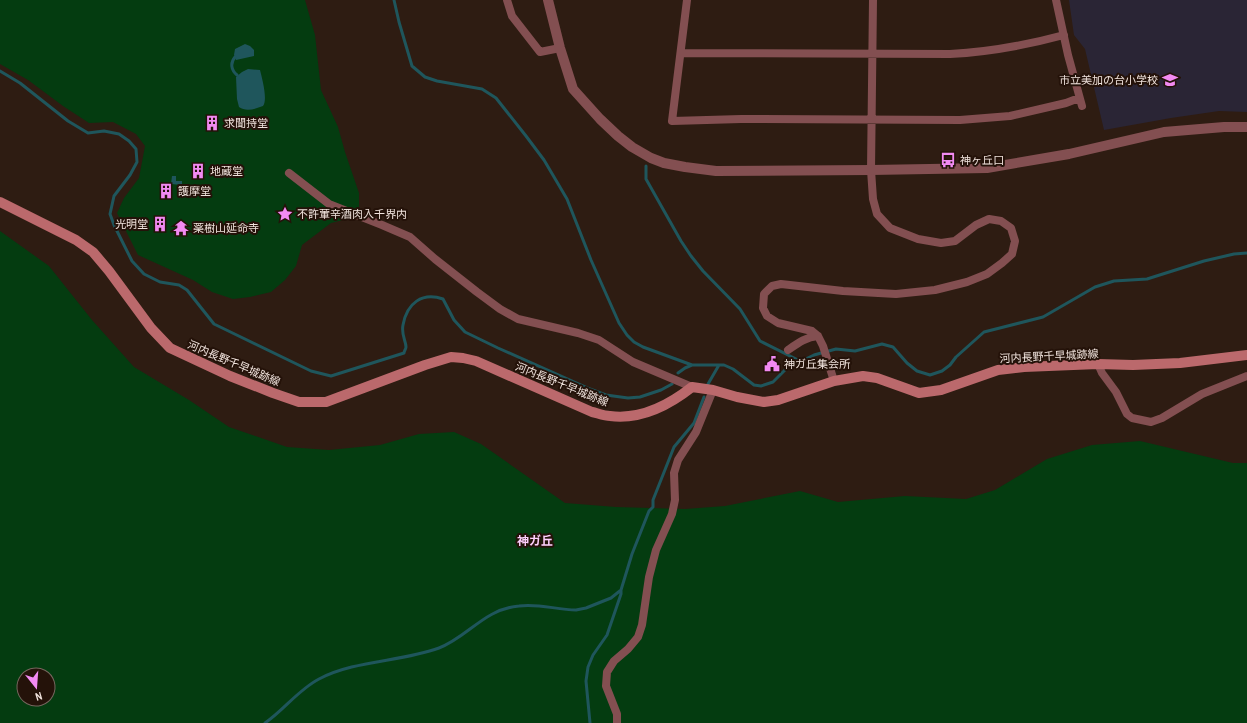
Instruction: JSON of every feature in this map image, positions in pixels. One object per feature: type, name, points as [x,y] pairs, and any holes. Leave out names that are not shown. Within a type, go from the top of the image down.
[{"type":"main road","name":"河内長野千早城跡線","points":[[0,202],[76,240],[93,252],[150,328],[170,348],[230,376],[299,402],[326,402],[425,365],[451,357],[476,361],[592,412],[609,416],[631,416],[658,409],[692,387],[713,390],[737,397],[764,402],[778,400],[833,378],[863,376],[877,378],[918,392],[941,390],[998,370],[1024,367],[1180,363],[1247,355]]},
{"type":"street","points":[[507,0],[512,16],[540,52],[560,48]]},
{"type":"street","points":[[548,0],[560,48],[573,89],[618,136],[632,147],[651,158],[664,163],[685,167],[716,171],[987,168],[1069,154],[1164,132],[1224,127],[1247,127]]},
{"type":"street","points":[[687,0],[672,121],[741,119],[960,120],[1010,116],[1066,103],[1081,102],[1056,0]]},
{"type":"street","points":[[833,378],[823,346],[818,336],[812,331],[778,323],[767,316],[763,308],[764,294],[772,286],[781,284],[843,291],[896,294],[935,290],[967,282],[987,274],[1002,264],[1012,254],[1015,241],[1011,228],[1001,221],[989,219],[976,225],[955,241],[941,243],[918,239],[890,228],[877,214],[873,199],[872,170],[873,0]]},
{"type":"street","points":[[680,54],[950,54],[977,52],[1033,43],[1064,35]]},
{"type":"street","points":[[289,173],[329,204],[410,237],[477,292],[500,309],[518,319],[578,333],[599,340],[633,362],[692,387]]},
{"type":"street","points":[[788,350],[810,336],[818,336]]},
{"type":"street","points":[[1098,364],[1102,373],[1116,392],[1127,414],[1132,418],[1151,422],[1162,418],[1202,394],[1247,376]]},
{"type":"street","points":[[617,723],[616,714],[606,686],[607,672],[614,661],[628,649],[638,637],[642,624],[649,577],[656,550],[672,514],[675,500],[674,473],[678,460],[696,432],[713,390]]},
{"type":"shaded area","name":"市立美加の台小学校","points":[[1069,0],[1247,0],[1247,112],[1219,111],[1104,130],[1085,49],[1074,35]]},
{"type":"green space","points":[[0,0],[305,0],[315,35],[321,90],[338,127],[359,193],[359,209],[347,219],[331,223],[302,245],[296,266],[285,280],[271,292],[250,297],[233,299],[212,292],[193,280],[138,255],[117,213],[124,198],[139,178],[145,146],[136,134],[113,122],[89,123],[28,80],[0,64]]},
{"type":"green space","points":[[0,231],[49,266],[92,320],[134,367],[189,400],[229,427],[287,447],[329,450],[380,445],[419,434],[454,432],[481,444],[565,503],[616,507],[685,509],[725,506],[800,491],[838,502],[905,496],[966,499],[995,490],[1047,459],[1092,445],[1140,441],[1233,463],[1247,463],[1247,723],[0,723]]},
{"type":"water","points":[[245,44],[254,50],[254,56],[236,60],[234,55],[235,49]]},
{"type":"water","points":[[248,69],[260,70],[265,99],[263,106],[248,110],[239,107],[236,77]]},
{"type":"water","points":[[172,176],[176,176],[176,181],[182,181],[182,185],[171,184]]},
{"type":"waterway","points":[[394,0],[412,66],[425,77],[437,81],[482,89],[496,98],[544,160],[567,199],[591,260],[619,323],[627,335],[634,342],[643,347],[692,365],[724,365],[733,369],[754,385],[761,386],[773,382],[787,368],[814,355],[836,349],[855,351],[882,344],[893,347],[907,363],[917,371],[930,375],[942,371],[950,365],[956,357],[984,332],[1043,317],[1095,287],[1114,281],[1147,279],[1204,261],[1234,254],[1247,253]]},
{"type":"waterway","points":[[235,57],[232,62],[232,66],[233,71],[237,75]]},
{"type":"waterway","points":[[0,71],[20,83],[68,121],[88,133],[104,131],[119,134],[129,141],[136,149],[137,162],[130,175],[114,196],[110,214],[132,261],[144,274],[160,282],[179,285],[187,290],[214,324],[311,371],[331,376],[404,353],[406,347],[403,335],[403,325],[408,311],[412,305],[422,298],[435,297],[443,299],[454,320],[465,332],[606,395],[628,398],[640,397],[661,390],[672,384]]},
{"type":"waterway","points":[[646,166],[646,179],[691,256],[703,271],[740,309],[760,341],[800,361]]},
{"type":"waterway","points":[[678,373],[692,365]]},
{"type":"waterway","points":[[708,384],[719,365]]},
{"type":"waterway","points":[[265,723],[304,689],[319,679],[348,668],[424,653],[439,648],[459,637],[496,612],[507,608],[533,605],[576,610],[586,608],[611,598],[621,590],[632,554],[649,511],[653,507],[653,500],[674,447],[694,423],[704,397]]},
{"type":"waterway","points":[[590,723],[586,681],[588,667],[593,655],[607,635],[621,590]]},
{"type":"place","name":"市立美加の台小学校","points":[[1170,80]]},
{"type":"place","name":"求聞持堂","points":[[212,123]]},
{"type":"place","name":"神ヶ丘口","points":[[948,160]]},
{"type":"place","name":"地蔵堂","points":[[198,171]]},
{"type":"place","name":"護摩堂","points":[[166,191]]},
{"type":"place","name":"不許葷辛酒肉入千界内","points":[[285,214]]},
{"type":"place","name":"光明堂","points":[[160,224]]},
{"type":"place","name":"薬樹山延命寺","points":[[181,228]]},
{"type":"place","name":"神ガ丘集会所","points":[[772,364]]},
{"type":"district","name":"神ガ丘","points":[[535,541]]}]
